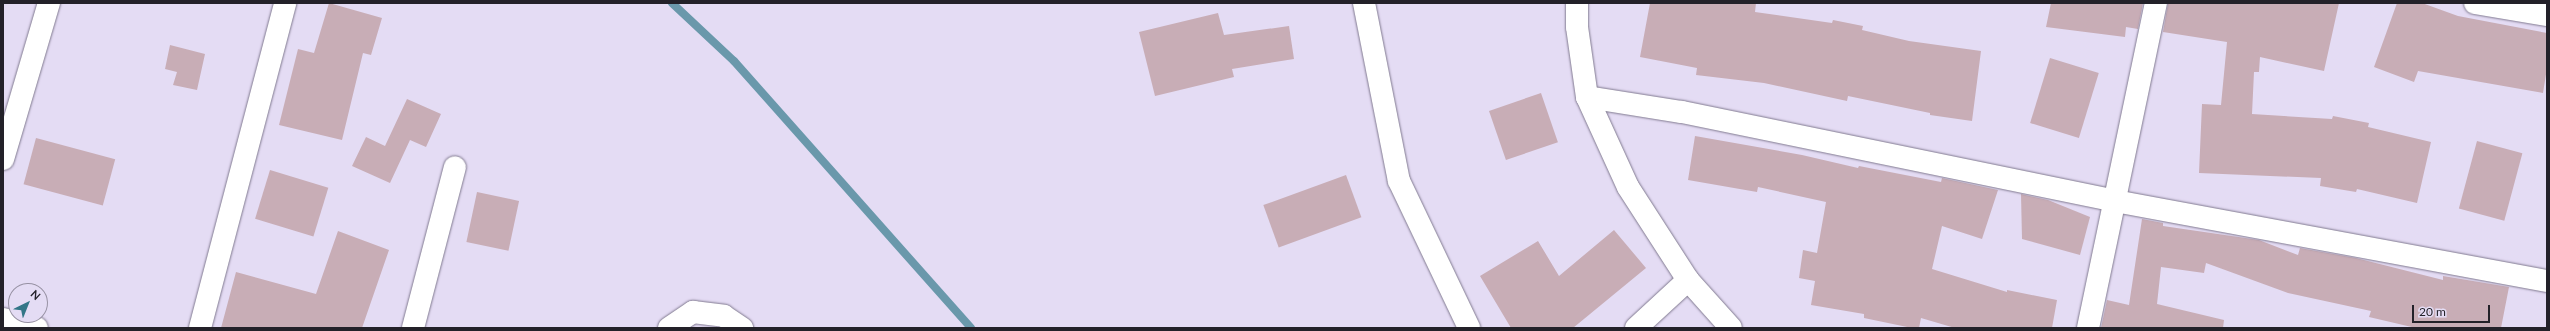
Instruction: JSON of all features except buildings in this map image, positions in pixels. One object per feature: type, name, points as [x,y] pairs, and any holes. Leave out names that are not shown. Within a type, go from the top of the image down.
[{"type":"street","points":[[3,159],[49,3]]},
{"type":"street","points":[[200,328],[285,3]]},
{"type":"street","points":[[1364,3],[1399,181],[1469,328]]},
{"type":"street","points":[[1577,3],[1577,27],[1587,97],[1628,187],[1688,280],[1731,328]]},
{"type":"street","points":[[2088,328],[2156,3]]},
{"type":"street","points":[[2475,3],[2547,15]]},
{"type":"street","points":[[1587,97],[1682,112],[2115,201],[2547,281]]},
{"type":"street","points":[[413,328],[455,167]]},
{"type":"street","points":[[1636,328],[1688,280]]},
{"type":"street","points":[[669,328],[693,312],[724,316],[742,328]]},
{"type":"street","points":[[3,319],[37,328]]},
{"type":"waterway","points":[[672,3],[734,61],[971,328]]}]
